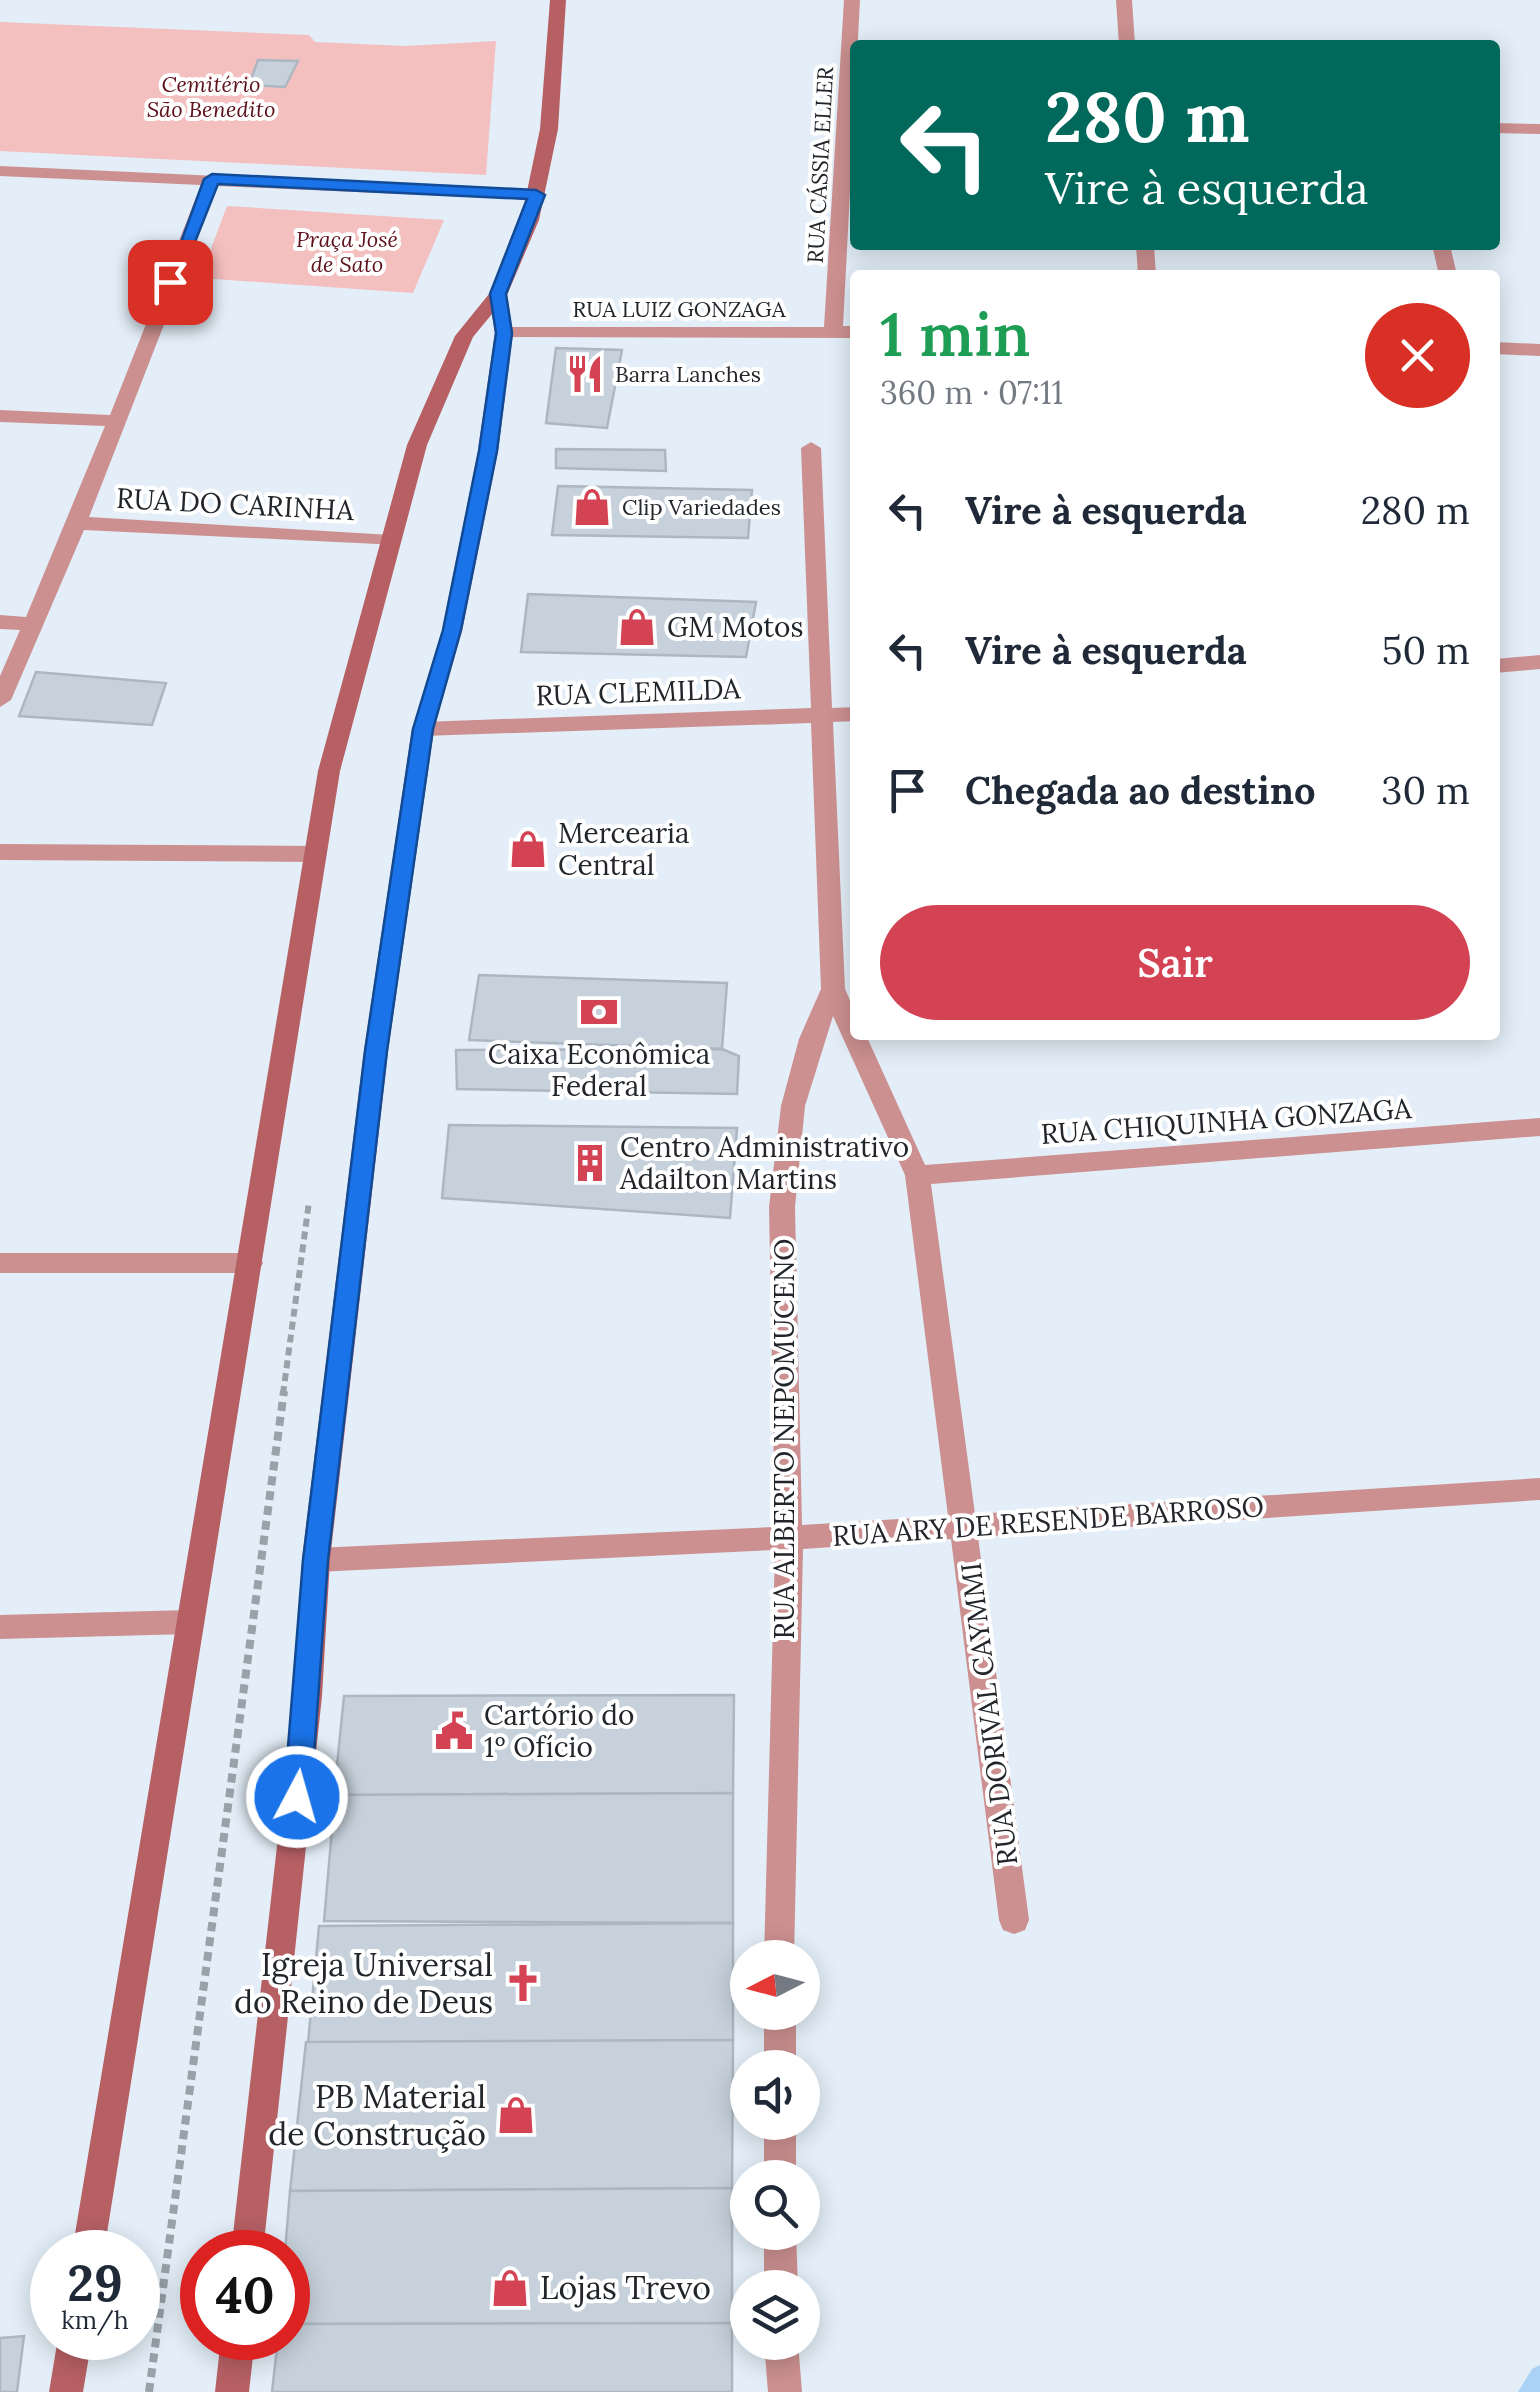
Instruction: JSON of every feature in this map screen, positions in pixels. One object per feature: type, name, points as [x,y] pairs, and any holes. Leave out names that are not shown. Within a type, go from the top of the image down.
[{"type":"street","points":[[92,2230],[329,771],[417,445],[464,336],[498,294],[536,195],[549,129],[558,0]]},
{"type":"street","name":"RUA CÁSSIA ELLER","points":[[833,332],[852,0]]},
{"type":"street","points":[[1124,0],[1127,40]]},
{"type":"street","points":[[1500,128],[1540,129]]},
{"type":"street","points":[[0,171],[536,195]]},
{"type":"street","points":[[0,700],[29,624],[76,522],[212,179]]},
{"type":"street","points":[[249,2230],[308,1696],[316,1560],[376,1051],[423,729],[456,612],[488,451],[504,333],[498,294]]},
{"type":"street","name":"RUA LUIZ GONZAGA","points":[[504,333],[850,332]]},
{"type":"street","points":[[1500,348],[1540,350]]},
{"type":"street","points":[[0,416],[116,421]]},
{"type":"street","name":"RUA ALBERTO NEPOMUCENO","points":[[779,1940],[789,1538],[782,1207],[792,1106],[810,1040],[833,988],[811,448]]},
{"type":"street","name":"RUA DO CARINHA","points":[[76,522],[391,540]]},
{"type":"street","points":[[0,622],[29,624]]},
{"type":"street","points":[[1500,666],[1540,662]]},
{"type":"street","name":"RUA CLEMILDA","points":[[423,729],[850,714]]},
{"type":"street","points":[[0,852],[316,854]]},
{"type":"street","name":"RUA DORIVAL CAYMMI","points":[[833,988],[850,1026]]},
{"type":"street","name":"RUA DORIVAL CAYMMI","points":[[856,1040],[917,1174],[966,1526],[1014,1920]]},
{"type":"street","name":"RUA CHIQUINHA GONZAGA","points":[[917,1174],[1540,1126]]},
{"type":"street","points":[[0,1263],[250,1264]]},
{"type":"street","name":"RUA ARY DE RESENDE BARROSO","points":[[316,1560],[789,1538],[1540,1489]]},
{"type":"street","points":[[0,1627],[190,1622]]},
{"type":"street","points":[[66,2392],[71,2360]]},
{"type":"street","points":[[232,2392],[236,2360]]},
{"type":"street","points":[[782,2360],[785,2392]]},
{"type":"path","points":[[236,1337],[345,1319]]},
{"type":"green space","name":"Cemitério São Benedito","points":[[0,22],[309,35],[315,42],[406,46],[496,41],[486,175],[0,151]]},
{"type":"green space","name":"Praça José de Sato","points":[[227,206],[444,220],[413,293],[200,278]]},
{"type":"building","points":[[258,60],[298,61],[285,87],[249,85]]},
{"type":"building","points":[[556,348],[622,350],[607,428],[546,423]]},
{"type":"building","points":[[556,449],[665,450],[666,471],[556,468]]},
{"type":"building","points":[[558,486],[752,490],[748,538],[552,535]]},
{"type":"building","name":"GM Motos","points":[[528,594],[756,602],[746,657],[521,652]]},
{"type":"building","points":[[36,672],[166,683],[152,725],[19,716]]},
{"type":"building","name":"Caixa Econômica Federal","points":[[479,975],[727,983],[722,1049],[469,1040]]},
{"type":"building","points":[[722,1049],[739,1056],[737,1094],[457,1089],[456,1050]]},
{"type":"building","name":"Centro Administrativo Adailton Martins","points":[[449,1125],[737,1128],[730,1218],[442,1198]]},
{"type":"building","points":[[734,1695],[733,1793],[334,1795],[344,1696]]},
{"type":"building","points":[[733,1793],[733,1923],[324,1921],[335,1795]]},
{"type":"building","name":"Igreja Universal do Reino de Deus","points":[[733,1923],[733,2040],[308,2043],[319,1926]]},
{"type":"building","name":"PB Material de Construção","points":[[733,2040],[730,2188],[290,2191],[306,2042]]},
{"type":"building","name":"Lojas Trevo","points":[[730,2188],[730,2323],[310,2324],[310,2230],[287,2230],[290,2191]]},
{"type":"building","points":[[730,2323],[732,2392],[272,2392],[276,2360],[310,2360],[310,2324]]},
{"type":"building","points":[[24,2336],[17,2392],[0,2392],[0,2338]]},
{"type":"waterway","name":"RUA LUIZ GONZAGA","points":[[1530,2392],[1540,2377]]},
{"type":"place","name":"Barra Lanches","points":[[585,374]]},
{"type":"place","name":"Clip Variedades","points":[[592,507]]},
{"type":"place","name":"GM Motos","points":[[637,627]]},
{"type":"place","name":"Mercearia Central","points":[[528,849]]},
{"type":"place","name":"Caixa Econômica Federal","points":[[599,1012]]},
{"type":"place","name":"Centro Administrativo Adailton Martins","points":[[590,1163]]},
{"type":"place","name":"Cartório do 1º Ofício","points":[[454,1731]]},
{"type":"place","name":"Igreja Universal do Reino de Deus","points":[[523,1983]]},
{"type":"place","name":"PB Material de Construção","points":[[516,2115]]},
{"type":"place","name":"Lojas Trevo","points":[[510,2288]]},
{"type":"route","points":[[170,282],[212,179],[536,195],[530,220],[498,294],[504,333],[488,451],[452,630],[423,729],[376,1051],[316,1560],[297,1797]]}]
